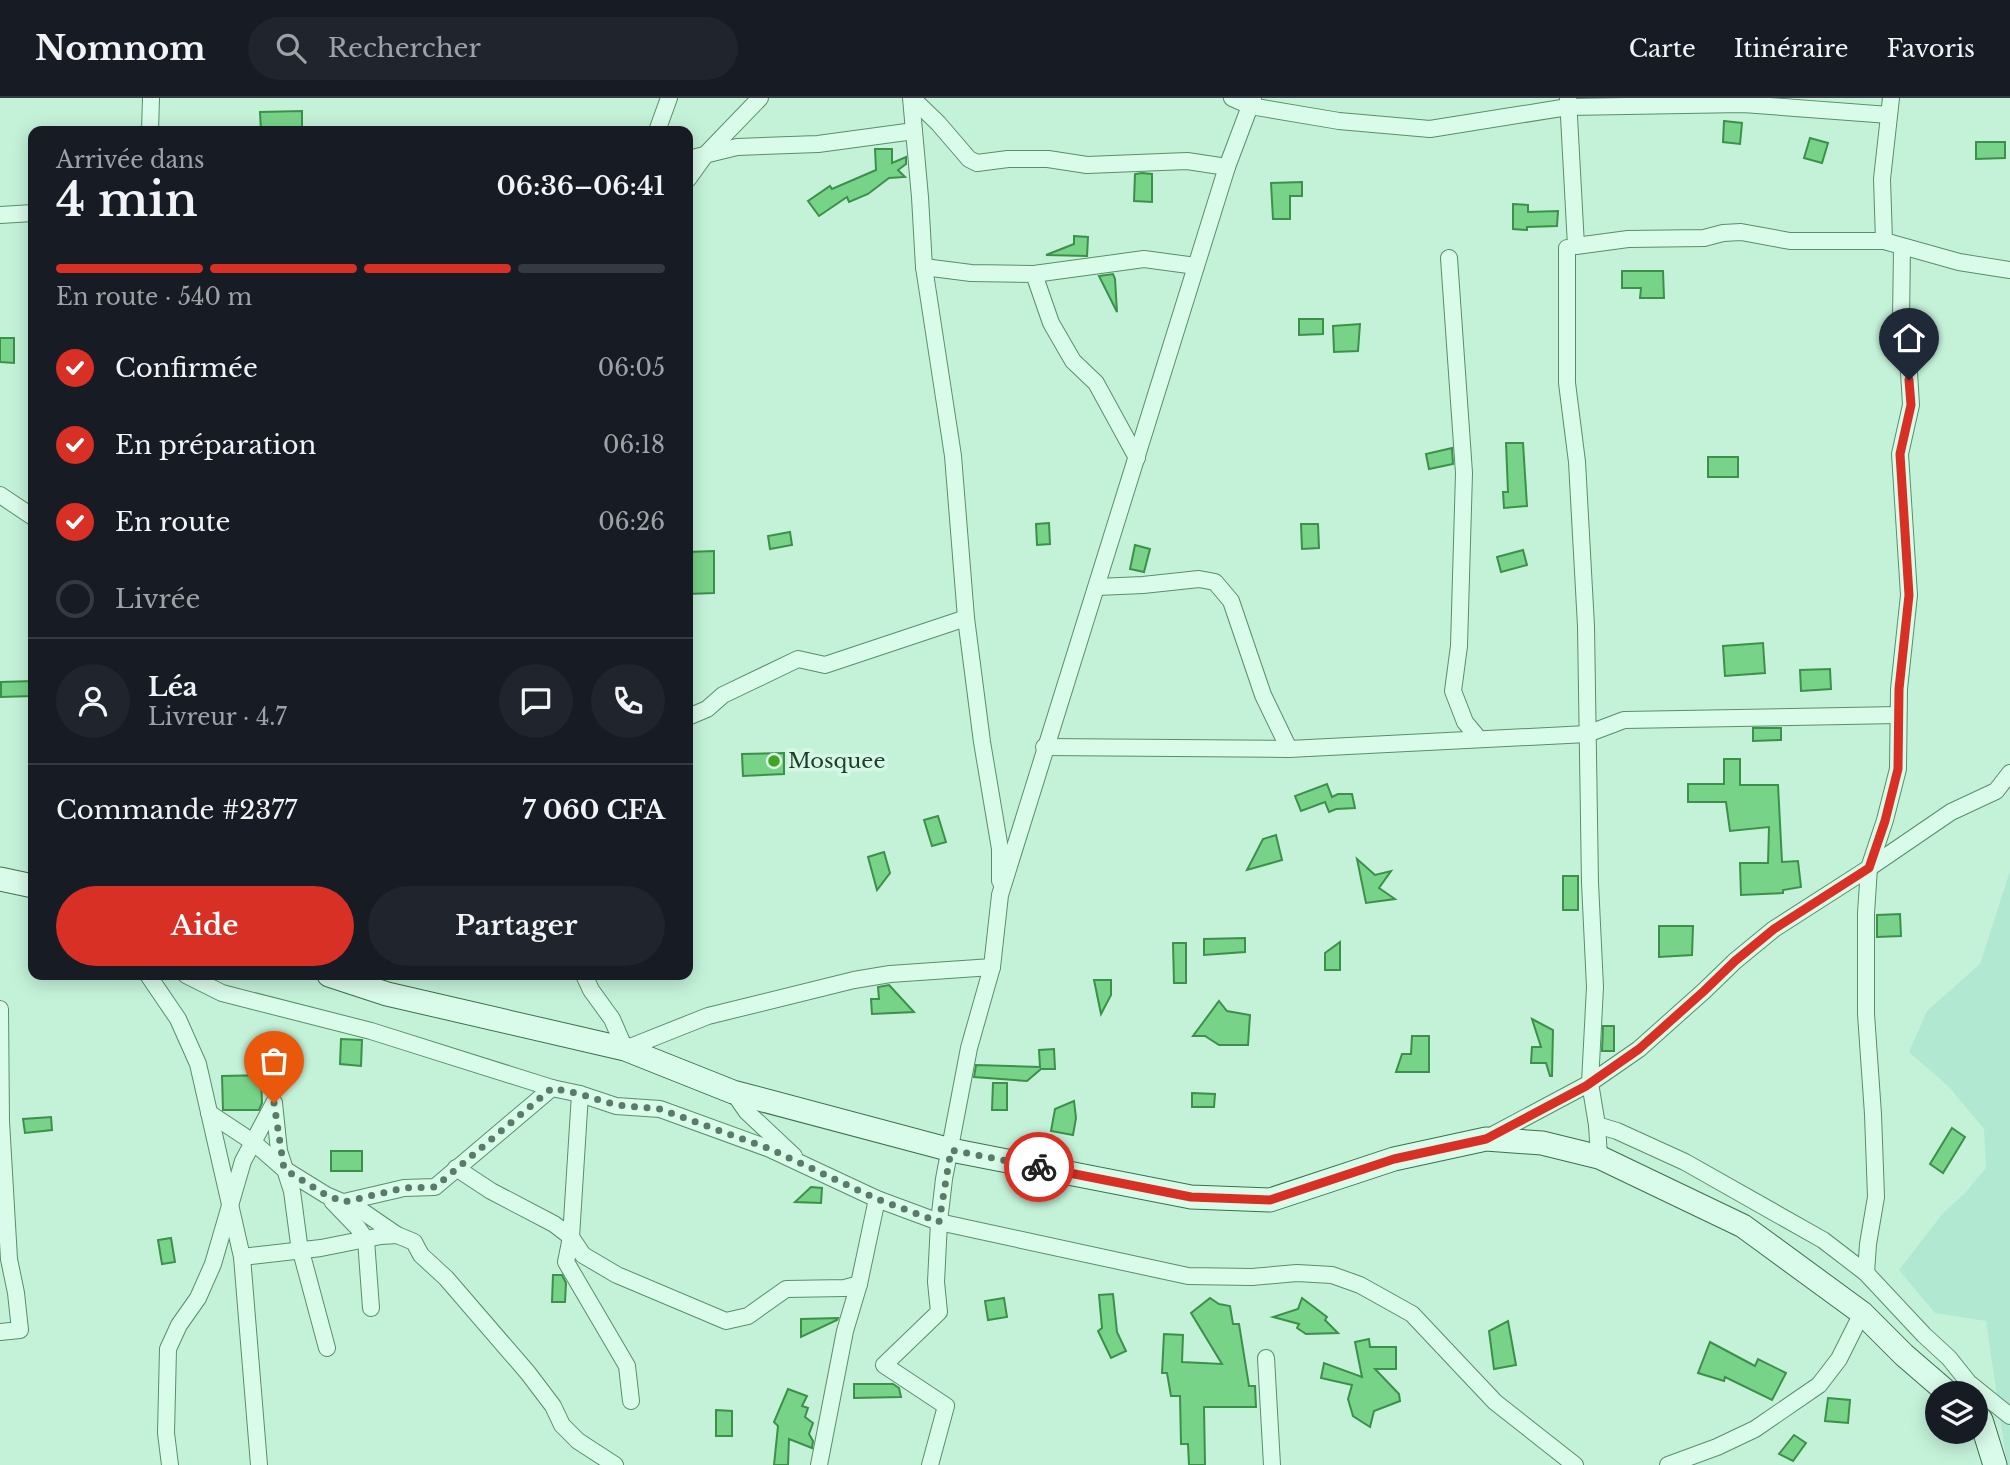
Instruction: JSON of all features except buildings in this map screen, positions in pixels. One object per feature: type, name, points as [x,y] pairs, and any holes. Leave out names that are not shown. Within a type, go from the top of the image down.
[{"type":"main road","points":[[0,880],[28,887]]},
{"type":"main road","points":[[345,980],[387,994],[625,1049],[733,1092],[951,1150],[1191,1197],[1270,1200],[1394,1159],[1486,1139],[1542,1143],[1599,1157],[1743,1226],[1861,1313],[1934,1381]]},
{"type":"main road","points":[[1987,1444],[1994,1465]]},
{"type":"street","points":[[150,126],[151,98]]},
{"type":"street","points":[[659,126],[669,98]]},
{"type":"street","points":[[693,172],[706,154],[760,98]]},
{"type":"street","points":[[911,98],[924,267],[953,456],[966,618],[982,742],[1000,849],[1000,895],[992,967],[969,1048],[939,1222],[936,1282],[939,1312],[884,1365],[946,1406],[930,1465]]},
{"type":"street","points":[[911,98],[969,159],[977,163],[1008,159],[1048,159],[1087,165],[1187,161],[1227,167]]},
{"type":"street","points":[[1232,98],[1339,121],[1430,129],[1568,103],[1743,103],[1888,116]]},
{"type":"street","points":[[1884,241],[1882,179],[1891,98]]},
{"type":"street","points":[[1000,895],[1227,167],[1251,102]]},
{"type":"street","points":[[1568,103],[1576,246],[1628,239],[1704,238],[1741,232],[1790,241],[1884,241],[1959,261],[2010,270]]},
{"type":"street","points":[[693,158],[737,147],[818,144],[914,131]]},
{"type":"street","points":[[0,215],[28,213]]},
{"type":"street","points":[[1866,1273],[1876,1197],[1866,1014],[1866,913],[1869,868],[1885,821],[1898,769],[1899,689],[1909,595],[1900,454],[1911,405],[1908,356],[1901,321],[1902,247]]},
{"type":"street","points":[[1567,248],[1566,359],[1577,462],[1586,626],[1595,987],[1590,1083],[1599,1157]]},
{"type":"street","points":[[1449,258],[1464,473],[1459,646],[1452,691],[1465,722],[1479,739]]},
{"type":"street","points":[[924,267],[971,273],[1034,274],[1144,259],[1196,266]]},
{"type":"street","points":[[1034,274],[1051,323],[1073,361],[1096,383],[1137,458]]},
{"type":"street","points":[[0,495],[28,514]]},
{"type":"street","points":[[1097,587],[1199,579],[1215,582],[1231,601],[1262,695],[1289,749]]},
{"type":"street","points":[[693,715],[707,709],[723,695],[798,659],[825,665],[966,618]]},
{"type":"street","points":[[1044,747],[1289,749],[1587,734],[1625,720],[1898,715]]},
{"type":"street","points":[[1486,1139],[1590,1083],[1639,1049],[1774,929],[1951,812],[1996,791],[2010,773]]},
{"type":"street","points":[[586,980],[612,1019],[625,1049],[708,1016],[854,980],[890,974],[992,967]]},
{"type":"street","points":[[151,980],[178,1019],[198,1064],[242,1257],[259,1465]]},
{"type":"street","points":[[196,980],[222,993],[371,1031],[552,1088],[616,1105],[660,1109],[770,1149],[877,1199],[939,1222],[1188,1276],[1252,1277],[1297,1273],[1332,1275],[1360,1285],[1412,1314],[1495,1402],[1575,1465]]},
{"type":"street","points":[[0,1009],[1,1121],[9,1259],[20,1330],[0,1332]]},
{"type":"street","points":[[344,1202],[404,1188],[435,1187],[552,1088]]},
{"type":"street","points":[[733,1092],[747,1112],[806,1167]]},
{"type":"street","points":[[580,1094],[571,1237],[566,1262],[627,1366],[631,1401]]},
{"type":"street","points":[[170,1465],[166,1433],[168,1349],[198,1298],[213,1264],[243,1161],[274,1103],[301,1251],[327,1348]]},
{"type":"street","points":[[209,1114],[253,1142],[284,1169],[326,1195],[359,1209],[397,1235],[414,1242],[421,1255],[446,1278],[483,1320],[554,1406],[562,1425],[578,1441],[615,1465]]},
{"type":"street","points":[[1597,1125],[1618,1131],[1685,1161],[1823,1240],[1866,1273],[1949,1358],[1969,1383],[2010,1416]]},
{"type":"street","points":[[456,1168],[491,1191],[554,1224],[571,1237],[583,1255],[617,1275],[726,1321],[748,1315],[786,1289],[845,1288],[859,1284]]},
{"type":"street","points":[[326,1195],[366,1240],[372,1308]]},
{"type":"street","points":[[819,1465],[845,1331],[859,1284],[877,1199]]},
{"type":"street","points":[[242,1257],[301,1251],[397,1235]]},
{"type":"street","points":[[1668,1465],[1717,1447],[1755,1429],[1776,1412],[1819,1385],[1839,1359],[1861,1313]]},
{"type":"street","points":[[1266,1358],[1272,1465]]},
{"type":"green space","points":[[2010,871],[2010,1465],[2007,1465],[1986,1321],[1935,1313],[1899,1270],[1944,1212],[1986,1168],[1984,1129],[1948,1086],[1909,1052],[1927,1011],[1980,964]]},
{"type":"way so far","points":[[274,1103],[279,1152],[284,1169],[326,1195],[344,1202],[404,1188],[435,1187],[552,1088],[616,1105],[660,1109],[770,1149],[877,1199],[939,1222],[944,1179],[951,1150],[1039,1167]]},
{"type":"place","name":"Mosquee","points":[[774,761]]},
{"type":"route","points":[[1039,1167],[1191,1197],[1270,1200],[1394,1159],[1486,1139],[1586,1086],[1639,1049],[1774,929],[1869,868],[1885,821],[1898,769],[1899,689],[1909,595],[1900,454],[1911,405],[1909,380]]}]
